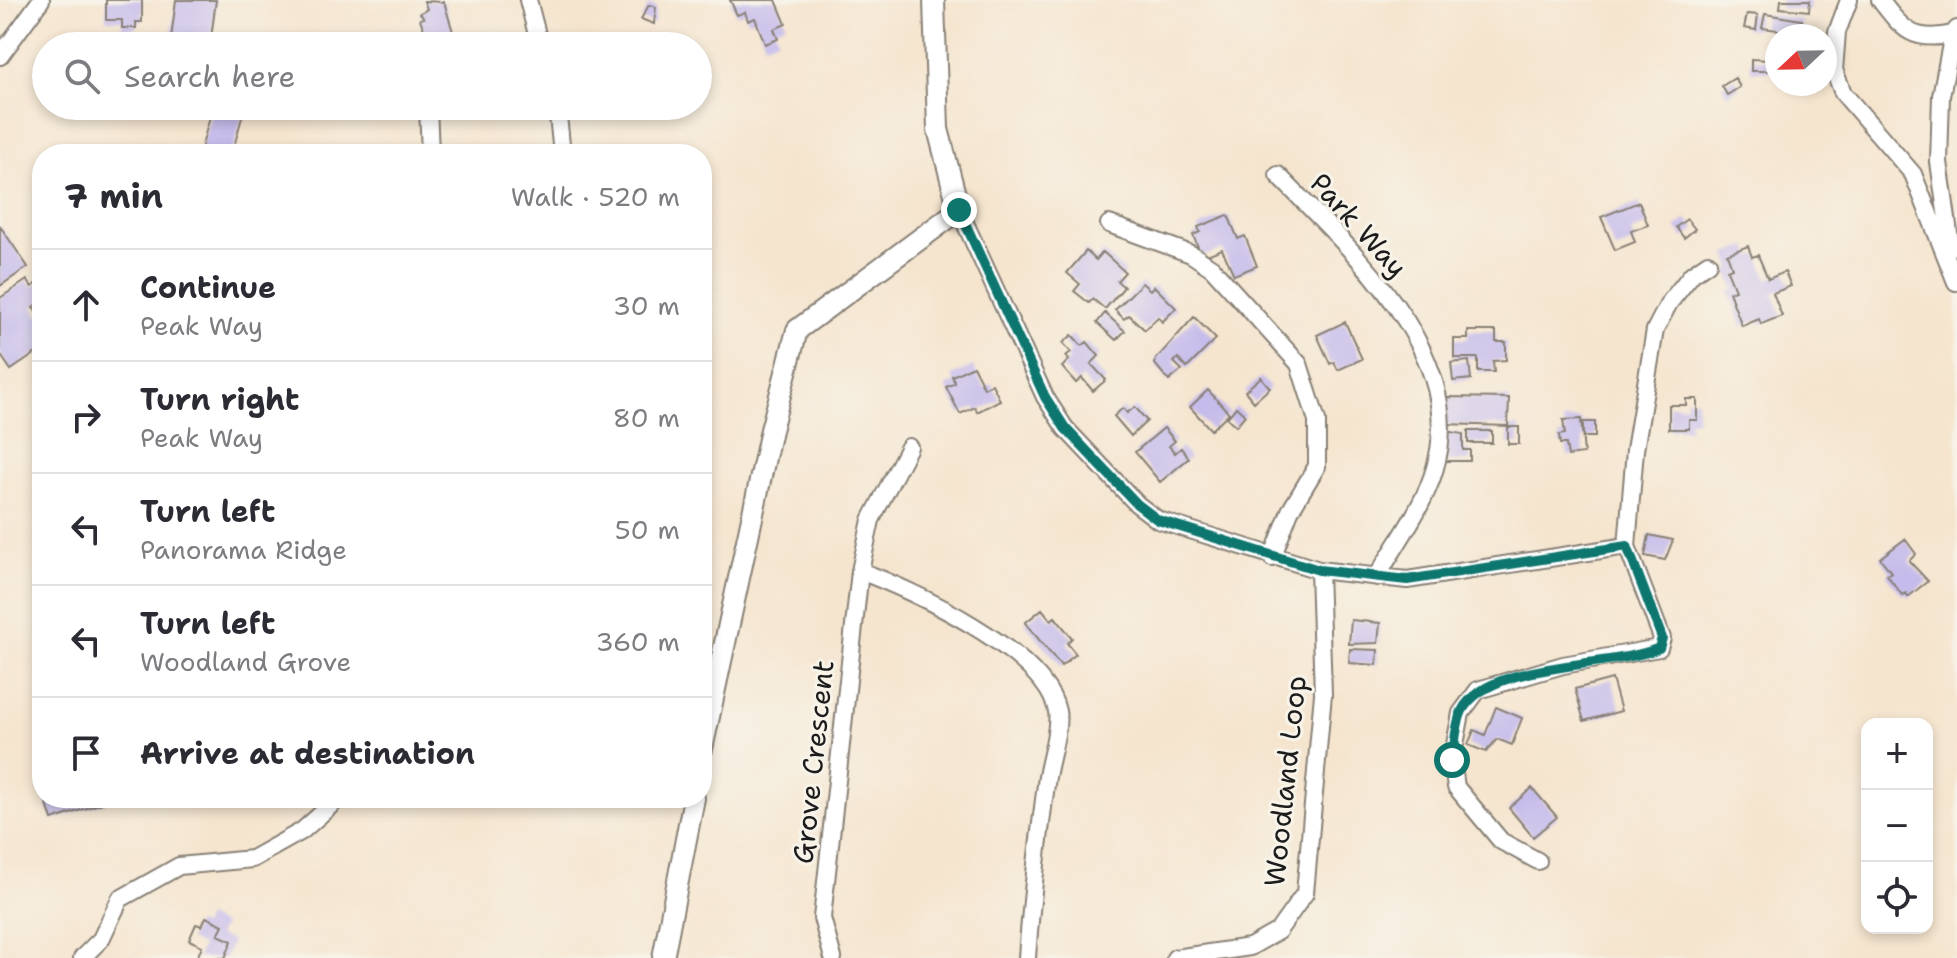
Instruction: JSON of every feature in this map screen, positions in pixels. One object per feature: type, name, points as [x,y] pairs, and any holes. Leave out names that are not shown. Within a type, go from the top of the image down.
[{"type":"main road","points":[[712,703],[771,430],[797,330],[959,210],[938,129],[934,0]]},
{"type":"main road","points":[[663,958],[692,808]]},
{"type":"street","points":[[0,56],[41,0]]},
{"type":"street","points":[[528,0],[536,32]]},
{"type":"street","points":[[1849,0],[1837,32],[1834,70],[1843,93],[1913,174],[1956,282]]},
{"type":"street","points":[[1880,0],[1909,33],[1931,39],[1955,31]]},
{"type":"street","points":[[1955,31],[1941,96],[1939,162],[1957,289]]},
{"type":"street","points":[[429,120],[430,144]]},
{"type":"street","points":[[558,120],[561,144]]},
{"type":"street","name":"Park Way","points":[[1278,175],[1384,286],[1421,349],[1436,389],[1442,432],[1435,469],[1419,505],[1377,577]]},
{"type":"street","points":[[959,210],[1045,397],[1065,428],[1137,504],[1158,520],[1272,558],[1319,570],[1407,580],[1627,546]]},
{"type":"street","points":[[1109,224],[1191,254],[1212,268],[1299,364],[1317,421],[1317,466],[1290,511],[1272,558]]},
{"type":"street","points":[[1538,861],[1501,841],[1456,787],[1452,760],[1461,713],[1478,690],[1563,665],[1659,648],[1662,638],[1627,546],[1635,450],[1655,330],[1669,303],[1692,274],[1708,263]]},
{"type":"street","name":"Grove Crescent","points":[[833,958],[822,918],[860,571],[871,520],[909,447]]},
{"type":"street","name":"Woodland Loop","points":[[1175,958],[1250,947],[1278,931],[1305,893],[1323,694],[1319,570]]},
{"type":"street","points":[[860,571],[907,588],[988,635],[1045,681],[1057,713],[1033,878],[1027,958]]},
{"type":"street","points":[[82,958],[101,939],[120,899],[179,866],[252,859],[302,831],[328,808]]},
{"type":"building","points":[[106,0],[142,0],[142,22],[136,22],[136,28],[122,28],[122,20],[106,20]]},
{"type":"building","points":[[176,0],[216,0],[212,32],[172,32]]},
{"type":"building","points":[[730,0],[776,0],[786,24],[774,29],[778,39],[765,44],[755,18],[748,21],[745,12],[737,15]]},
{"type":"building","points":[[1781,0],[1810,0],[1809,11],[1780,8]]},
{"type":"building","points":[[424,1],[444,2],[453,32],[425,32],[420,19],[424,18],[420,13],[427,9]]},
{"type":"building","points":[[649,5],[656,7],[654,24],[641,19]]},
{"type":"building","points":[[1747,14],[1758,15],[1756,30],[1744,28]]},
{"type":"building","points":[[1765,14],[1802,20],[1801,24],[1765,24],[1765,28],[1762,28]]},
{"type":"building","points":[[1751,59],[1765,60],[1765,71],[1751,71]]},
{"type":"building","points":[[1735,78],[1740,87],[1727,95],[1722,86]]},
{"type":"building","points":[[209,120],[241,120],[235,144],[202,144]]},
{"type":"building","points":[[1639,202],[1648,225],[1631,231],[1635,242],[1615,250],[1601,217]]},
{"type":"building","points":[[1228,215],[1238,239],[1245,236],[1257,266],[1234,275],[1222,249],[1202,257],[1193,235],[1200,232],[1198,227]]},
{"type":"building","points":[[1687,219],[1695,229],[1684,238],[1676,227]]},
{"type":"building","points":[[0,226],[28,267],[0,286]]},
{"type":"building","points":[[1748,246],[1752,257],[1758,255],[1768,279],[1785,272],[1791,286],[1773,293],[1782,316],[1761,324],[1759,319],[1742,326],[1729,292],[1735,290],[1727,270],[1732,268],[1727,254]]},
{"type":"building","points":[[1086,251],[1096,260],[1103,252],[1125,272],[1117,281],[1124,287],[1105,309],[1093,299],[1089,303],[1074,291],[1080,284],[1067,273]]},
{"type":"building","points":[[27,280],[32,287],[32,356],[11,370],[0,354],[0,298]]},
{"type":"building","points":[[1142,283],[1150,290],[1154,286],[1176,308],[1162,322],[1158,317],[1145,330],[1129,315],[1124,319],[1115,310]]},
{"type":"building","points":[[1105,313],[1125,331],[1116,340],[1097,323]]},
{"type":"building","points":[[1194,317],[1216,339],[1187,368],[1178,358],[1174,362],[1182,370],[1169,381],[1155,364],[1156,359]]},
{"type":"building","points":[[1345,322],[1362,359],[1338,370],[1334,362],[1330,364],[1317,335]]},
{"type":"building","points":[[1468,331],[1496,331],[1496,342],[1506,342],[1506,360],[1493,361],[1494,372],[1478,372],[1478,358],[1454,358],[1454,339],[1468,339]]},
{"type":"building","points":[[1072,335],[1082,346],[1087,342],[1099,356],[1091,364],[1106,380],[1093,391],[1082,378],[1076,383],[1062,367],[1069,360],[1066,356],[1071,352],[1063,343]]},
{"type":"building","points":[[1469,361],[1471,379],[1453,381],[1451,363]]},
{"type":"building","points":[[973,366],[984,388],[992,384],[1000,400],[977,412],[975,407],[960,414],[946,387],[955,383],[952,376]]},
{"type":"building","points":[[1261,377],[1270,388],[1254,402],[1245,391]]},
{"type":"building","points":[[1208,390],[1229,413],[1211,430],[1190,407]]},
{"type":"building","points":[[1446,397],[1509,398],[1508,426],[1445,424]]},
{"type":"building","points":[[1686,399],[1697,399],[1697,420],[1689,420],[1689,429],[1669,429],[1669,405],[1686,405]]},
{"type":"building","points":[[1135,407],[1147,421],[1131,436],[1114,416],[1123,408],[1127,413]]},
{"type":"building","points":[[1236,407],[1245,415],[1236,426],[1227,418]]},
{"type":"building","points":[[1581,419],[1584,454],[1568,456],[1566,444],[1560,444],[1559,435],[1565,434],[1563,420]]},
{"type":"building","points":[[1583,422],[1595,422],[1595,437],[1583,437]]},
{"type":"building","points":[[1508,427],[1519,427],[1519,444],[1508,444]]},
{"type":"building","points":[[1164,428],[1175,441],[1169,446],[1175,453],[1181,448],[1189,458],[1160,482],[1135,452]]},
{"type":"building","points":[[1445,431],[1463,434],[1463,450],[1470,450],[1470,461],[1445,461]]},
{"type":"building","points":[[1468,431],[1492,431],[1492,443],[1468,443]]},
{"type":"building","points":[[1649,535],[1673,540],[1665,560],[1645,556]]},
{"type":"building","points":[[1905,539],[1916,554],[1909,561],[1928,581],[1908,597],[1906,593],[1902,595],[1887,575],[1891,572],[1880,558]]},
{"type":"building","points":[[1042,609],[1051,620],[1055,617],[1072,638],[1067,643],[1076,654],[1061,666],[1025,623]]},
{"type":"building","points":[[1351,620],[1380,623],[1378,643],[1349,644]]},
{"type":"building","points":[[1350,649],[1378,650],[1377,665],[1349,663]]},
{"type":"building","points":[[1612,679],[1621,711],[1584,721],[1575,689]]},
{"type":"building","points":[[1496,707],[1522,718],[1512,745],[1497,739],[1486,752],[1468,745],[1474,730],[1485,735]]},
{"type":"building","points":[[1532,788],[1557,817],[1533,837],[1509,808]]},
{"type":"building","points":[[48,808],[87,808],[52,820]]},
{"type":"building","points":[[206,917],[223,925],[218,935],[232,941],[225,958],[197,958],[202,946],[189,940],[196,924],[202,926]]},
{"type":"route","points":[[959,210],[1045,397],[1065,428],[1137,504],[1158,520],[1272,558],[1319,570],[1407,580],[1627,546],[1662,638],[1659,648],[1563,665],[1478,690],[1461,713],[1452,760]]}]
